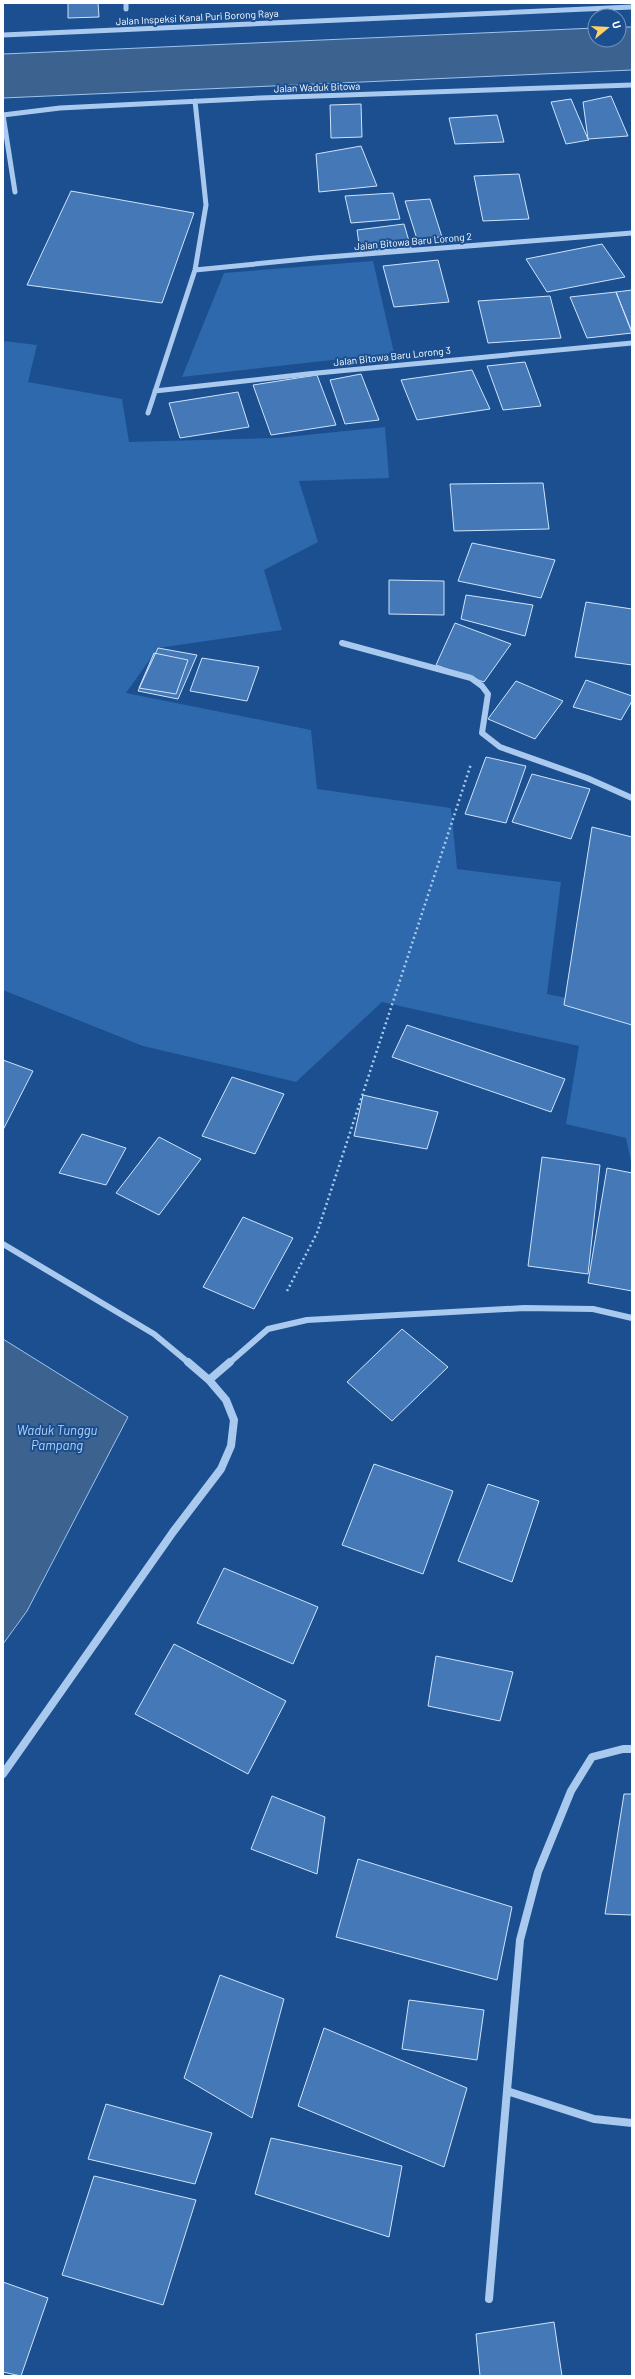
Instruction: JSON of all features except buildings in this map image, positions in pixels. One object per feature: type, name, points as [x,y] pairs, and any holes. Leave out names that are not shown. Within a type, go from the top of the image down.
[{"type":"street","points":[[126,3],[126,9]]},
{"type":"street","name":"Jalan Inspeksi Kanal Puri Borong Raya","points":[[3,35],[632,7]]},
{"type":"street","name":"Jalan Waduk Bitowa","points":[[3,115],[60,108],[195,101],[632,85]]},
{"type":"street","points":[[148,413],[195,270],[206,205],[195,101]]},
{"type":"street","points":[[3,115],[15,192]]},
{"type":"street","name":"Jalan Bitowa Baru Lorong 2","points":[[195,270],[315,258],[632,232]]},
{"type":"street","name":"Jalan Bitowa Baru Lorong 3","points":[[155,391],[307,374],[632,343]]},
{"type":"street","points":[[342,643],[471,678],[482,686],[488,694],[482,733],[500,747],[587,778],[632,798]]},
{"type":"street","points":[[3,1244],[154,1334],[210,1380],[226,1400],[234,1420],[231,1446],[221,1469],[173,1532],[3,1774]]},
{"type":"street","points":[[210,1380],[268,1329],[307,1320],[524,1308],[593,1309],[632,1318]]},
{"type":"street","points":[[489,2299],[520,1940],[538,1872],[571,1791],[592,1757],[623,1749],[632,1749]]},
{"type":"street","points":[[507,2091],[594,2119],[632,2122]]},
{"type":"path","points":[[268,1329],[317,1233],[482,733]]},
{"type":"shaded area","points":[[373,261],[394,353],[182,377],[224,273]]},
{"type":"shaded area","points":[[3,341],[37,345],[28,382],[122,399],[129,442],[277,438],[385,427],[389,478],[299,481],[318,542],[264,570],[282,630],[158,648],[126,693],[311,730],[317,789],[451,808],[457,869],[561,882],[547,994],[632,1011],[632,1167],[626,1138],[566,1124],[579,1046],[382,1002],[296,1082],[143,1046],[3,990]]},
{"type":"water","points":[[627,27],[632,27],[632,70],[3,98],[3,54],[587,28],[587,48],[627,48]]},
{"type":"water","name":"Waduk Tunggu Pampang","points":[[3,1339],[128,1417],[27,1611],[3,1644]]}]
